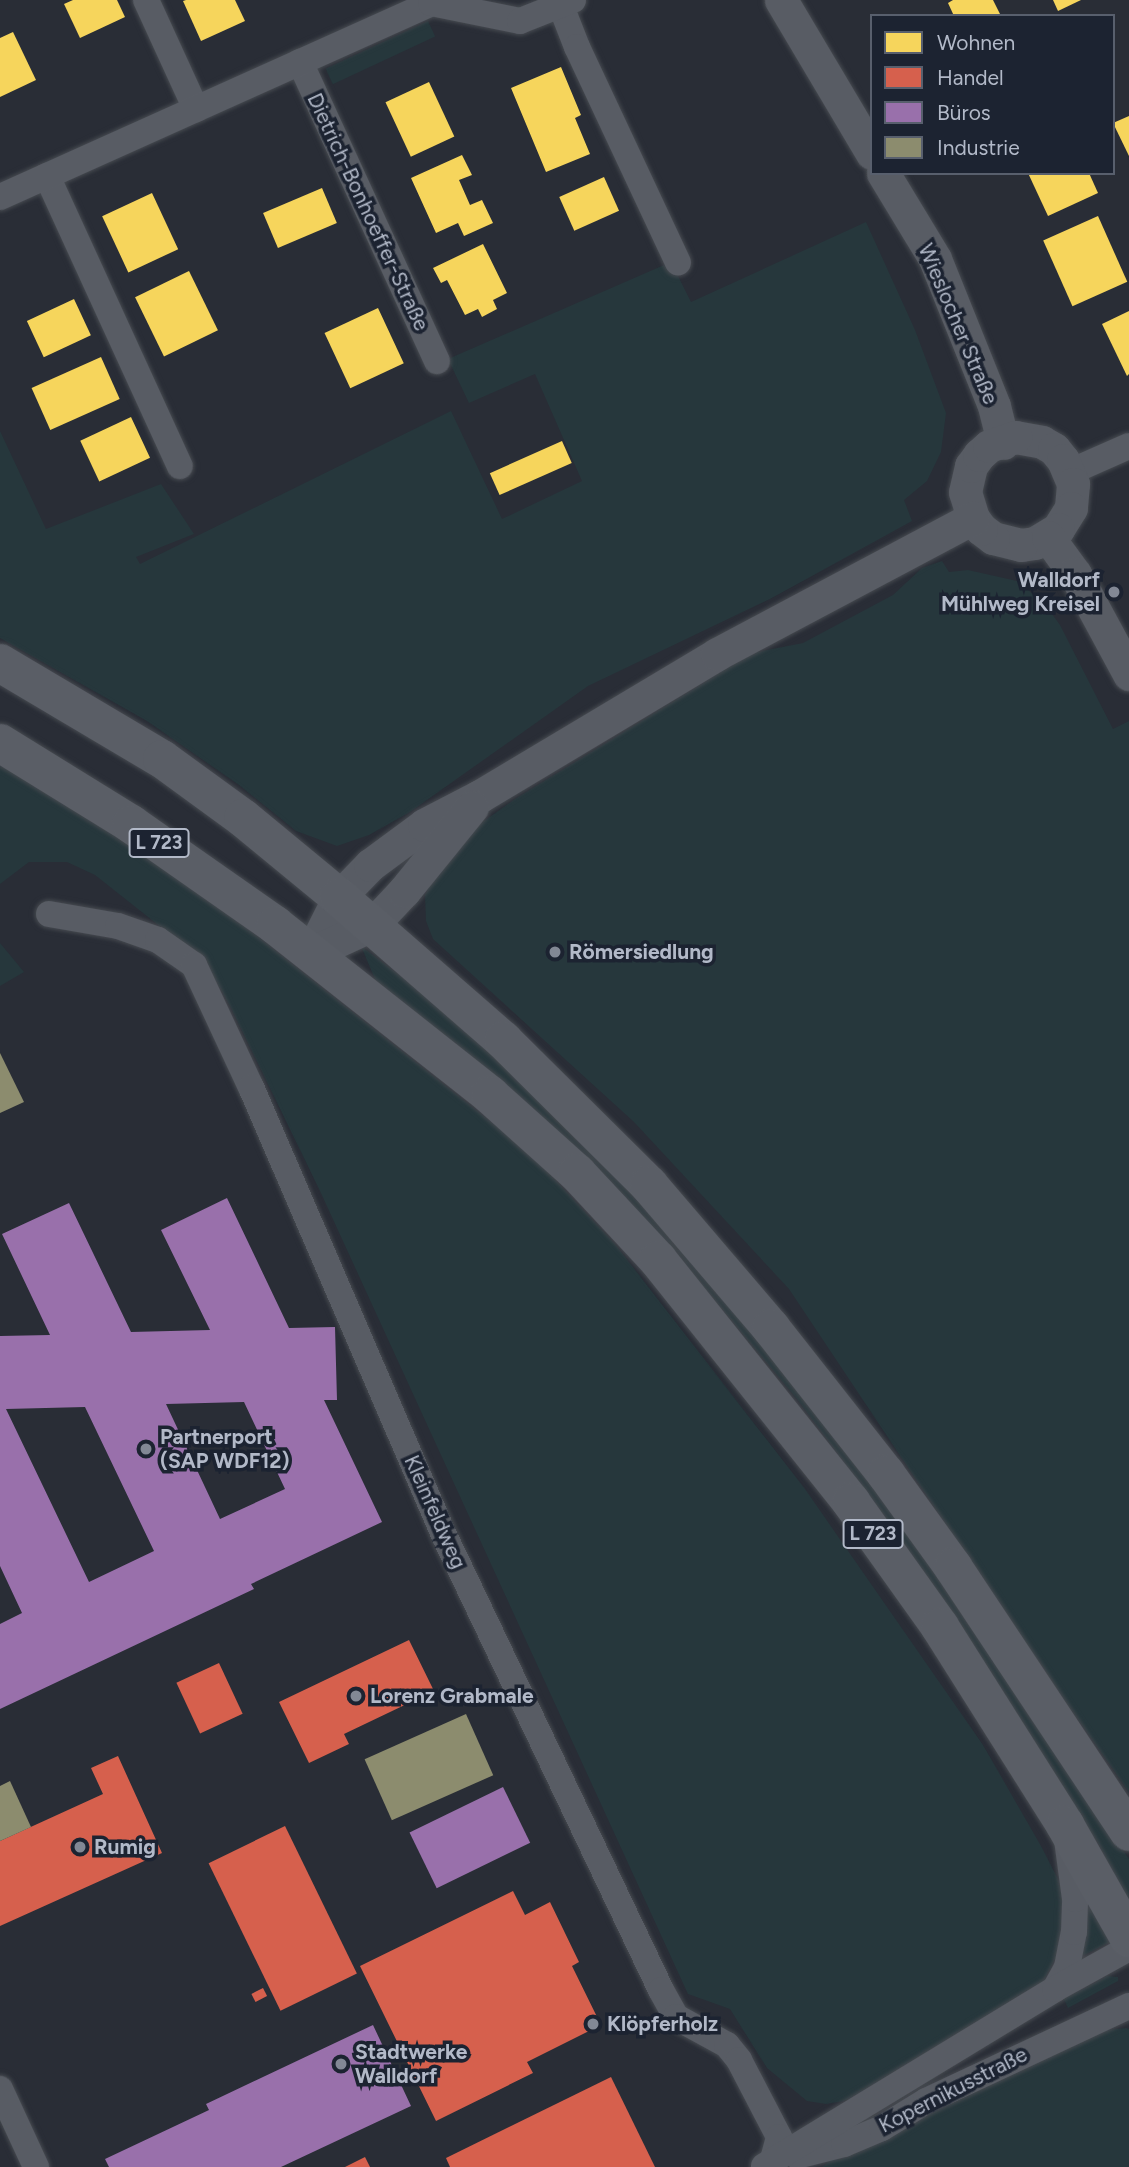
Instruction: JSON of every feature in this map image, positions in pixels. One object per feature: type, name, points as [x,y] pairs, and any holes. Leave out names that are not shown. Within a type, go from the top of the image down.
[{"type":"main road","name":"L 723","points":[[0,663],[162,759],[243,818],[340,897],[503,1040],[649,1185],[771,1328],[886,1474],[953,1567],[1129,1832]]},
{"type":"main road","name":"L 723","points":[[0,743],[207,875],[311,953],[490,1095],[576,1172],[658,1260],[851,1502],[940,1627],[1065,1825],[1129,1938]]},
{"type":"street","points":[[146,0],[196,109]]},
{"type":"street","points":[[781,0],[870,150]]},
{"type":"street","points":[[0,197],[300,62],[387,10],[431,3],[520,22],[567,3],[577,47],[678,263]]},
{"type":"street","name":"Dietrich-Bonhoeffer-Straße","points":[[300,62],[437,361]]},
{"type":"street","name":"Wieslocher Straße","points":[[884,175],[935,259],[994,406],[1003,443]]},
{"type":"street","points":[[47,176],[180,466]]},
{"type":"street","points":[[1015,437],[1042,442],[1054,449],[1070,472],[1073,484],[1071,508],[1058,529],[1048,537],[1035,543],[1007,543],[993,538],[973,518],[965,492],[971,466],[989,446],[1015,437]]},
{"type":"street","points":[[1070,472],[1129,446]]},
{"type":"street","points":[[311,953],[340,897],[370,865],[424,825],[480,796],[717,654],[973,518]]},
{"type":"street","points":[[1048,537],[1076,574],[1129,674]]},
{"type":"street","points":[[311,953],[372,925],[404,891],[480,796]]},
{"type":"street","name":"Kleinfeldweg","points":[[49,914],[128,929],[158,940],[194,965],[256,1099],[444,1535],[661,1990],[676,2017],[727,2045],[739,2060],[779,2137],[768,2166]]},
{"type":"street","points":[[1055,1989],[1067,1967],[1074,1932],[1075,1899],[1065,1825]]},
{"type":"street","name":"Kopernikusstraße","points":[[768,2166],[1055,1989],[1129,1948]]},
{"type":"street","name":"Kopernikusstraße","points":[[768,2166],[844,2144],[882,2128],[951,2089],[1129,2006]]},
{"type":"street","points":[[0,2090],[36,2167]]},
{"type":"shaded area","points":[[428,21],[435,36],[333,84],[326,69]]},
{"type":"shaded area","points":[[866,222],[915,330],[946,413],[941,452],[927,481],[904,500],[912,521],[770,599],[588,686],[410,812],[369,835],[337,846],[296,831],[239,785],[147,721],[0,638],[0,431],[46,529],[161,484],[194,534],[136,557],[140,564],[451,411],[502,519],[582,481],[535,374],[469,403],[448,359],[671,262],[691,302]]},
{"type":"shaded area","points":[[942,561],[949,572],[968,570],[1017,581],[1044,603],[1060,625],[1113,729],[1129,721],[1129,1792],[1041,1667],[789,1289],[634,1122],[433,939],[426,921],[425,895],[438,870],[466,834],[515,799],[752,653],[803,643],[893,595],[922,568]]},
{"type":"shaded area","points":[[0,765],[174,870],[530,1153],[615,1244],[805,1489],[983,1745],[1041,1846],[1059,1881],[1064,1911],[1057,1955],[1041,1986],[896,2076],[844,2101],[826,2104],[807,2101],[767,2068],[730,2009],[688,1994],[320,1191],[230,1006],[205,962],[95,875],[67,862],[29,862],[0,884]]},
{"type":"shaded area","points":[[0,943],[24,972],[0,986]]},
{"type":"shaded area","points":[[361,946],[435,1002],[536,1093],[656,1214],[894,1510],[1129,1859],[1129,1904],[1098,1843],[884,1516],[797,1399],[696,1278],[377,984]]},
{"type":"shaded area","points":[[1083,1887],[1112,1941],[1080,1957]]},
{"type":"shaded area","points":[[1107,1976],[1118,1977],[1118,1981],[1068,2008],[1064,1999]]},
{"type":"shaded area","points":[[1129,2029],[1129,2167],[822,2167],[834,2158],[1096,2031]]},
{"type":"building: Wohnen","points":[[73,0],[117,0],[125,17],[80,38],[64,4]]},
{"type":"building: Wohnen","points":[[235,0],[245,21],[201,41],[183,1]]},
{"type":"building: Wohnen","points":[[953,0],[993,0],[1000,14],[953,14],[948,3]]},
{"type":"building: Wohnen","points":[[1053,0],[1081,0],[1058,11]]},
{"type":"building: Wohnen","points":[[13,32],[36,80],[0,97],[0,38]]},
{"type":"building: Wohnen","points":[[561,67],[581,115],[575,118],[590,154],[546,172],[511,88]]},
{"type":"building: Wohnen","points":[[429,82],[454,136],[411,157],[385,102]]},
{"type":"building: Wohnen","points":[[1129,116],[1129,156],[1115,127],[1115,122]]},
{"type":"building: Wohnen","points":[[462,155],[472,175],[459,180],[470,205],[482,200],[493,223],[464,236],[458,223],[436,233],[411,178]]},
{"type":"building: Wohnen","points":[[1029,175],[1090,175],[1098,193],[1048,216]]},
{"type":"building: Wohnen","points":[[604,177],[619,211],[574,231],[559,197]]},
{"type":"building: Wohnen","points":[[322,188],[337,223],[278,248],[263,213]]},
{"type":"building: Wohnen","points":[[152,193],[178,249],[128,272],[102,216]]},
{"type":"building: Wohnen","points":[[1098,216],[1127,282],[1072,306],[1043,240]]},
{"type":"building: Wohnen","points":[[483,244],[507,293],[493,300],[497,309],[482,317],[478,309],[465,315],[447,280],[441,283],[433,268]]},
{"type":"building: Wohnen","points":[[189,271],[218,330],[164,357],[135,297]]},
{"type":"building: Wohnen","points":[[74,299],[91,335],[44,357],[27,321]]},
{"type":"building: Wohnen","points":[[378,308],[404,363],[350,388],[325,333]]},
{"type":"building: Wohnen","points":[[1129,311],[1129,374],[1127,376],[1102,324]]},
{"type":"building: Wohnen","points":[[101,357],[120,399],[50,430],[32,388]]},
{"type":"building: Wohnen","points":[[131,417],[150,458],[99,481],[80,441]]},
{"type":"building: Wohnen","points":[[562,441],[572,463],[500,495],[490,473]]},
{"type":"building: Handel","name":"Lorenz Grabmale","points":[[409,1640],[434,1691],[344,1734],[349,1744],[309,1763],[279,1702]]},
{"type":"building: Handel","points":[[219,1663],[243,1714],[200,1734],[176,1683]]},
{"type":"building: Handel","name":"Rumig","points":[[118,1756],[162,1853],[0,1926],[0,1841],[103,1794],[91,1768]]},
{"type":"building: Handel","points":[[285,1826],[357,1973],[280,2011],[209,1863]]},
{"type":"building: Handel","points":[[513,1891],[525,1915],[550,1902],[579,1962],[572,1966],[601,2025],[527,2062],[533,2073],[436,2121],[360,1966]]},
{"type":"building: Handel","points":[[263,1988],[267,1996],[256,2002],[251,1994]]},
{"type":"building: Handel","points":[[611,2077],[655,2167],[450,2167],[446,2158]]},
{"type":"building: Handel","points":[[365,2157],[370,2167],[345,2167]]},
{"type":"building: Büros","name":"Partnerport (SAP WDF12)","points":[[227,1198],[289,1328],[335,1327],[337,1400],[324,1400],[382,1522],[251,1584],[254,1589],[0,1709],[0,1624],[22,1613],[0,1566],[0,1336],[50,1335],[2,1234],[69,1203],[131,1332],[210,1330],[161,1230]],"holes":[[[244,1402],[285,1489],[220,1519],[166,1404]],[[85,1407],[154,1551],[89,1582],[6,1409]]]},
{"type":"building: Büros","points":[[503,1787],[530,1843],[437,1888],[410,1833]]},
{"type":"building: Büros","name":"Stadtwerke Walldorf","points":[[373,2025],[411,2106],[281,2167],[109,2167],[105,2159],[209,2110],[206,2104]]},
{"type":"building: Industrie","points":[[0,1053],[24,1102],[0,1113]]},
{"type":"building: Industrie","points":[[466,1714],[493,1775],[392,1820],[365,1759]]},
{"type":"building: Industrie","points":[[10,1781],[31,1827],[0,1841],[0,1786]]},
{"type":"place","name":"Walldorf Mühlweg Kreisel","points":[[1114,592]]},
{"type":"place","name":"Römersiedlung","points":[[555,952]]},
{"type":"place","name":"Partnerport (SAP WDF12)","points":[[146,1449]]},
{"type":"place","name":"Lorenz Grabmale","points":[[356,1696]]},
{"type":"place","name":"Rumig","points":[[80,1847]]},
{"type":"place","name":"Klöpferholz","points":[[593,2024]]},
{"type":"place","name":"Stadtwerke Walldorf","points":[[341,2064]]}]
